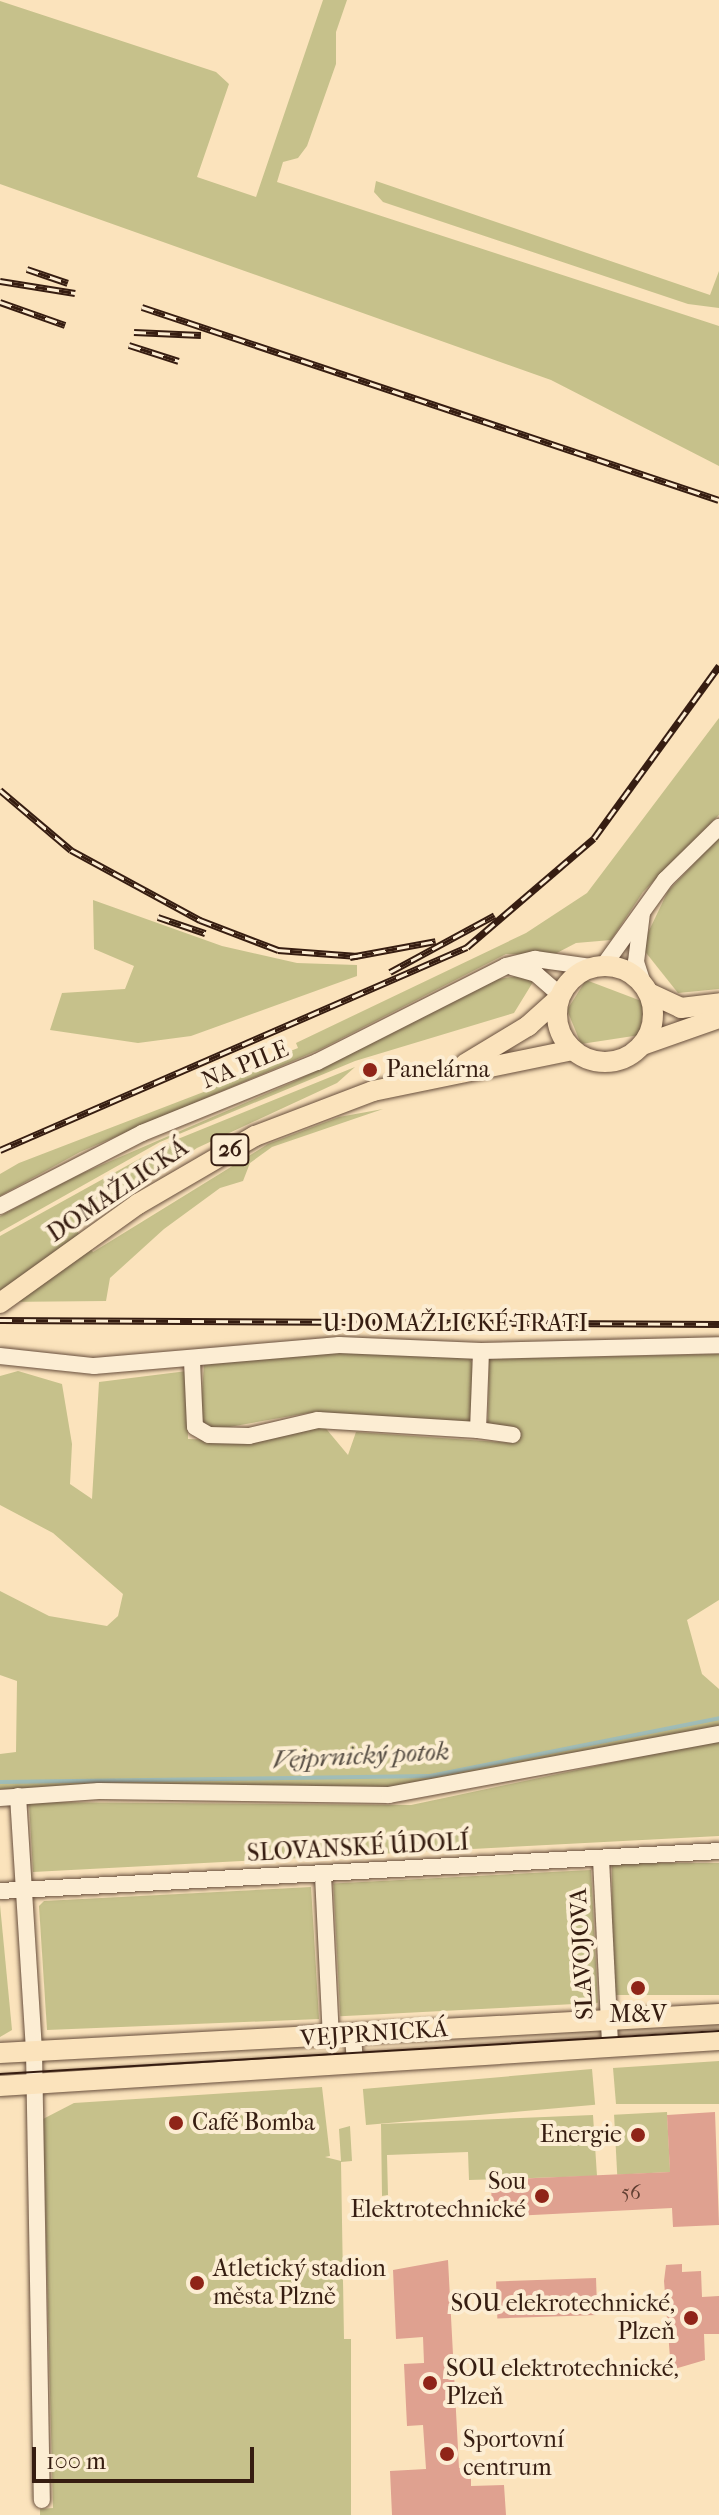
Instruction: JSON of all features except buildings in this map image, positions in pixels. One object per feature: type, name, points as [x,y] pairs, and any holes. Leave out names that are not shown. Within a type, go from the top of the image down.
[{"type":"main road","points":[[598,966],[626,970],[646,989],[681,1008],[719,1003]]},
{"type":"main road","name":"DOMAŽLICKÁ","points":[[452,1071],[518,1034],[560,996],[573,977],[598,966]]},
{"type":"main road","points":[[642,1045],[654,1015],[646,989]]},
{"type":"main road","points":[[560,996],[557,1021],[573,1050]]},
{"type":"main road","name":"DOMAŽLICKÁ","points":[[0,1303],[185,1174],[255,1136],[373,1091],[452,1071],[573,1050],[611,1062],[642,1045],[719,1018]]},
{"type":"main road","name":"VEJPRNICKÁ","points":[[0,2053],[719,2014]]},
{"type":"main road","name":"VEJPRNICKÁ","points":[[0,2086],[33,2087],[355,2061],[719,2040]]},
{"type":"street","points":[[598,966],[642,911],[719,827]]},
{"type":"street","points":[[642,911],[636,962],[646,989]]},
{"type":"street","name":"NA PILE","points":[[0,1206],[142,1133],[317,1062],[506,966],[535,959],[598,966]]},
{"type":"street","points":[[506,966],[536,974],[560,996]]},
{"type":"street","name":"U DOMAŽLICKÉ TRATI","points":[[0,1356],[94,1366],[192,1361],[339,1345],[481,1351],[719,1345]]},
{"type":"street","points":[[478,1430],[481,1351]]},
{"type":"street","points":[[192,1361],[195,1427],[209,1435],[249,1436],[318,1420],[513,1435]]},
{"type":"street","points":[[0,1798],[99,1791],[389,1795],[719,1734]]},
{"type":"street","points":[[18,1796],[21,1890],[34,2051],[42,2500]]},
{"type":"street","name":"SLOVANSKÉ ÚDOLÍ","points":[[0,1891],[719,1851]]},
{"type":"street","name":"SLAVOJOVA","points":[[601,1859],[610,2046]]},
{"type":"street","points":[[323,1875],[331,2036]]},
{"type":"street","points":[[353,2035],[355,2061]]},
{"type":"shaded area","points":[[323,0],[347,0],[336,32],[336,64],[307,146],[298,158],[283,162],[277,182],[719,326],[719,466],[551,380],[0,184],[0,1],[216,72],[229,84],[197,177],[256,197]]},
{"type":"shaded area","points":[[376,181],[710,295],[719,271],[719,308],[688,304],[383,202],[374,192]]},
{"type":"shaded area","points":[[719,718],[719,815],[643,892],[611,940],[576,943],[553,955],[506,954],[321,1049],[80,1152],[0,1196],[0,1174],[19,1163],[214,1088],[213,1082],[298,1048],[296,1043],[526,933],[587,893]]},
{"type":"shaded area","points":[[719,837],[719,989],[678,993],[643,949],[645,939],[668,891]]},
{"type":"shaded area","points":[[93,900],[222,946],[297,963],[357,965],[357,976],[191,1036],[138,1043],[50,1030],[62,993],[125,989],[134,966],[94,949]]},
{"type":"shaded area","points":[[519,976],[533,982],[514,1013],[355,1061],[160,1142],[0,1232],[0,1216],[76,1176],[291,1083],[498,979]]},
{"type":"shaded area","points":[[586,980],[644,1002],[640,1035],[581,1044],[567,1010]]},
{"type":"shaded area","points":[[355,1067],[337,1083],[197,1148],[76,1230],[93,1252],[268,1144],[339,1117],[383,1109],[272,1147],[250,1163],[243,1181],[220,1188],[164,1229],[110,1278],[106,1301],[0,1302],[0,1236],[168,1143]]},
{"type":"shaded area","points":[[337,1351],[469,1358],[474,1366],[470,1422],[308,1413],[212,1430],[200,1421],[204,1365]]},
{"type":"shaded area","points":[[719,1354],[719,1600],[687,1620],[702,1674],[719,1689],[719,1728],[393,1787],[0,1789],[0,1754],[16,1752],[17,1681],[0,1675],[0,1591],[49,1616],[107,1626],[118,1616],[123,1594],[53,1533],[0,1505],[0,1376],[18,1371],[62,1384],[72,1444],[70,1484],[92,1499],[99,1382],[187,1371],[188,1439],[223,1440],[323,1425],[348,1455],[356,1432],[514,1443],[516,1428],[488,1423],[489,1359]]},
{"type":"shaded area","points":[[719,1740],[719,1836],[33,1872],[29,1802],[411,1805]]},
{"type":"shaded area","points":[[612,1863],[719,1863],[719,1995],[612,1995]]},
{"type":"shaded area","points":[[591,1870],[598,2003],[340,2016],[333,1884]]},
{"type":"shaded area","points":[[311,1887],[319,2019],[47,2030],[39,1906],[44,1901]]},
{"type":"shaded area","points":[[0,1905],[12,2030],[0,2037]]},
{"type":"shaded area","points":[[719,2061],[719,2104],[616,2104],[613,2068]]},
{"type":"shaded area","points":[[592,2069],[595,2105],[366,2125],[363,2089]]},
{"type":"shaded area","name":"Atletický stadion města Plzně","points":[[322,2087],[330,2156],[325,2157],[341,2161],[339,2129],[350,2126],[352,2161],[341,2162],[344,2339],[351,2339],[351,2515],[40,2515],[40,2509],[53,2508],[43,2119],[74,2103]]},
{"type":"shaded area","points":[[667,2112],[670,2172],[617,2175],[614,2115]]},
{"type":"shaded area","points":[[593,2115],[597,2176],[469,2180],[468,2152],[387,2155],[388,2195],[382,2196],[381,2124]]},
{"type":"waterway","name":"Vejprnický potok","points":[[0,1782],[430,1776],[719,1718]]},
{"type":"tram line","points":[[0,2074],[719,2031]]},
{"type":"railway","points":[[27,269],[68,283]]},
{"type":"railway","points":[[0,281],[75,293]]},
{"type":"railway","points":[[0,302],[65,325]]},
{"type":"railway","points":[[142,307],[719,500]]},
{"type":"railway","points":[[134,332],[201,335]]},
{"type":"railway","points":[[129,345],[179,361]]},
{"type":"railway","points":[[0,1150],[467,947],[594,838],[719,666]]},
{"type":"railway","points":[[0,790],[71,850],[200,920],[278,950],[358,956]]},
{"type":"railway","points":[[390,972],[495,915]]},
{"type":"railway","points":[[158,917],[205,933]]},
{"type":"railway","points":[[350,957],[436,941]]},
{"type":"railway","points":[[0,1320],[719,1324]]},
{"type":"place","name":"Panelárna","points":[[370,1070]]},
{"type":"place","name":"M&V","points":[[638,1988]]},
{"type":"place","name":"Café Bomba","points":[[176,2123]]},
{"type":"place","name":"Energie","points":[[638,2135]]},
{"type":"place","name":"Sou Elektrotechnické","points":[[542,2196]]},
{"type":"place","name":"Atletický stadion města Plzně","points":[[197,2283]]},
{"type":"place","name":"SOU elekrotechnické, Plzeň","points":[[691,2318]]},
{"type":"place","name":"SOU elektrotechnické, Plzeň","points":[[430,2383]]},
{"type":"place","name":"Sportovní centrum","points":[[447,2454]]}]
